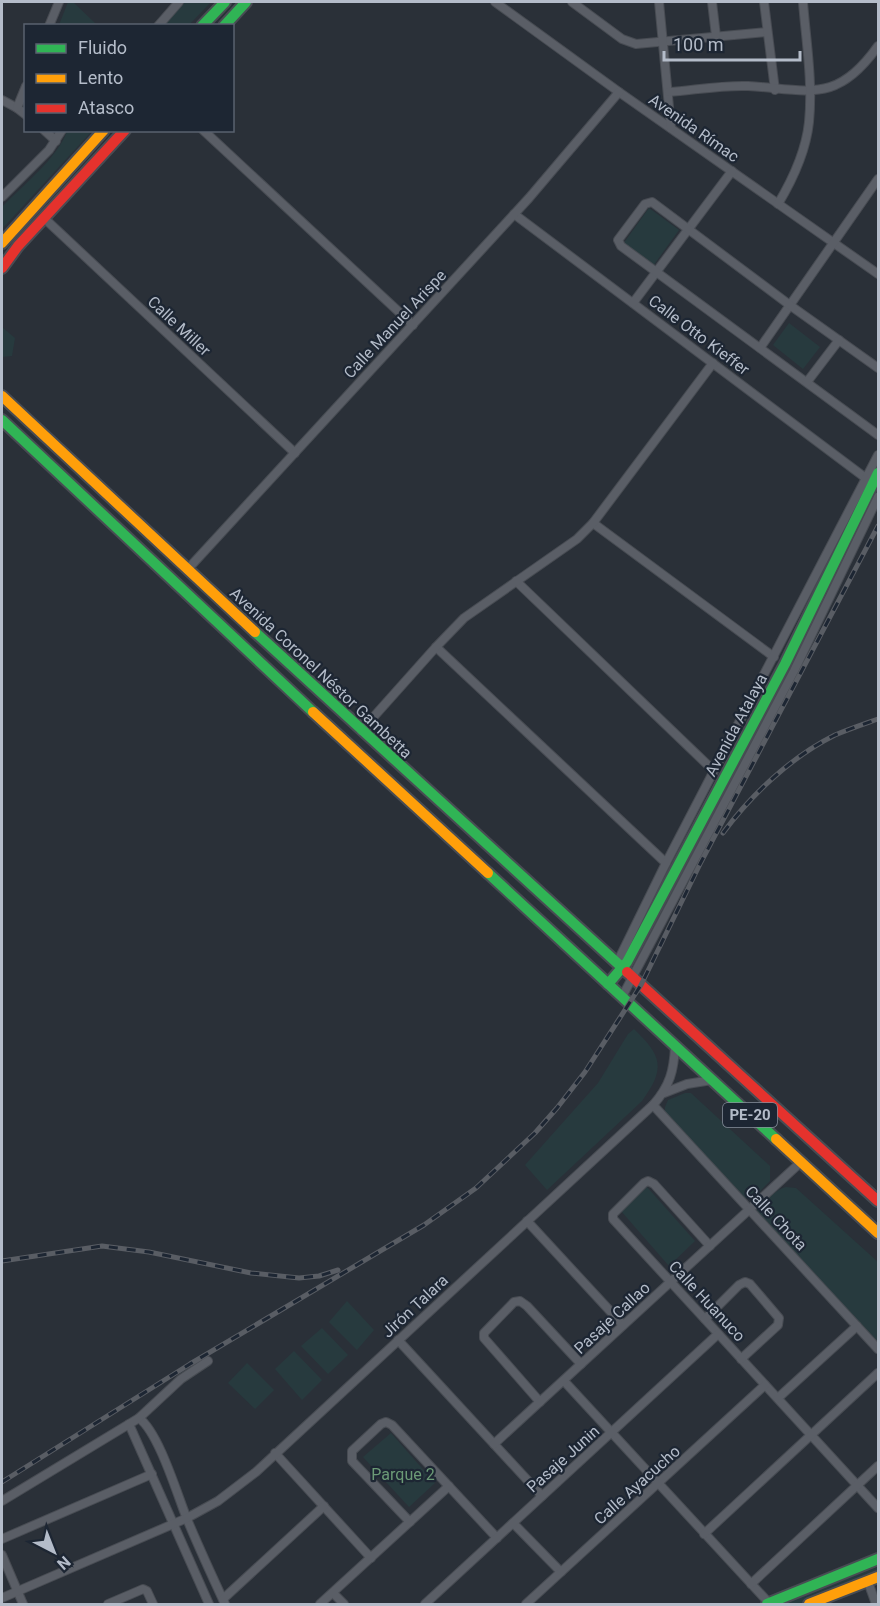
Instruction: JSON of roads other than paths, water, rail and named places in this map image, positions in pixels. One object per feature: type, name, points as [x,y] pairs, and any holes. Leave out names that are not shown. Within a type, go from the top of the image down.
[{"type":"main road","points":[[204,24],[225,2]]},
{"type":"main road","points":[[226,24],[246,2]]},
{"type":"main road","points":[[2,243],[102,132]]},
{"type":"main road","points":[[2,268],[18,246],[123,132]]},
{"type":"main road","name":"Avenida Coronel Néstor Gambetta","points":[[2,396],[360,731],[619,966]]},
{"type":"main road","name":"Avenida Coronel Néstor Gambetta","points":[[2,420],[608,984]]},
{"type":"main road","name":"Avenida Atalaya","points":[[608,984],[784,664],[879,473]]},
{"type":"main road","name":"PE-20","points":[[619,966],[879,1201]]},
{"type":"main road","name":"PE-20","points":[[608,984],[879,1233]]},
{"type":"main road","points":[[768,1604],[879,1559]]},
{"type":"main road","points":[[809,1605],[873,1580]]},
{"type":"street","points":[[50,24],[59,2]]},
{"type":"street","points":[[160,24],[179,2]]},
{"type":"street","name":"Avenida Rímac","points":[[495,2],[879,274]]},
{"type":"street","points":[[572,2],[622,39],[636,44],[767,32]]},
{"type":"street","points":[[659,2],[671,128]]},
{"type":"street","points":[[712,2],[716,36]]},
{"type":"street","points":[[764,2],[775,90]]},
{"type":"street","points":[[778,204],[803,150],[809,123],[810,90],[803,2]]},
{"type":"street","points":[[669,92],[728,86],[775,90],[835,87],[864,66],[879,46]]},
{"type":"street","points":[[17,108],[24,91]]},
{"type":"street","name":"Calle Manuel Arispe","points":[[187,570],[514,214],[619,92]]},
{"type":"street","points":[[2,100],[24,113]]},
{"type":"street","points":[[46,132],[56,141]]},
{"type":"street","points":[[2,197],[56,141],[61,132]]},
{"type":"street","points":[[205,132],[413,325]]},
{"type":"street","points":[[633,303],[732,171]]},
{"type":"street","points":[[760,348],[879,179]]},
{"type":"street","points":[[879,369],[652,202],[645,204],[618,240],[621,246],[879,435]]},
{"type":"street","name":"Calle Otto Kieffer","points":[[514,214],[867,479]]},
{"type":"street","name":"Calle Miller","points":[[44,218],[295,453]]},
{"type":"street","points":[[807,382],[839,340]]},
{"type":"street","points":[[360,731],[464,618],[577,539],[592,523],[713,363]]},
{"type":"street","name":"Avenida Atalaya","points":[[619,966],[666,863],[879,455]]},
{"type":"street","name":"Avenida Atalaya","points":[[622,997],[794,671],[879,497]]},
{"type":"street","points":[[592,523],[774,657]]},
{"type":"street","points":[[516,581],[714,771]]},
{"type":"street","points":[[436,647],[666,863]]},
{"type":"street","name":"Jirón Talara","points":[[2,1598],[187,1518],[218,1502],[256,1472],[653,1105],[664,1093],[673,1071],[675,1046]]},
{"type":"street","name":"Jirón Talara","points":[[664,1093],[687,1084],[712,1080]]},
{"type":"street","name":"Calle Chota","points":[[653,1105],[879,1349]]},
{"type":"street","name":"Pasaje Callao","points":[[494,1444],[801,1162]]},
{"type":"street","name":"Calle Huanuco","points":[[710,1246],[654,1184],[648,1181],[644,1182],[615,1210],[613,1219],[879,1508]]},
{"type":"street","points":[[527,1221],[623,1325]]},
{"type":"street","points":[[705,1319],[739,1285],[745,1282],[750,1284],[779,1318],[778,1325],[741,1359]]},
{"type":"street","points":[[540,1402],[484,1338],[484,1333],[514,1302],[520,1301],[527,1306],[581,1364]]},
{"type":"street","points":[[778,1398],[857,1326]]},
{"type":"street","name":"Pasaje Junin","points":[[425,1605],[718,1334]]},
{"type":"street","points":[[398,1340],[542,1496]]},
{"type":"street","points":[[2,1501],[139,1418],[181,1379],[208,1361]]},
{"type":"street","points":[[705,1533],[879,1373]]},
{"type":"street","points":[[564,1381],[768,1604]]},
{"type":"street","name":"Calle Ayacucho","points":[[526,1605],[765,1385]]},
{"type":"street","points":[[139,1418],[147,1426],[165,1461],[224,1602],[324,1506]]},
{"type":"street","points":[[410,1522],[352,1461],[352,1451],[386,1422],[392,1425],[497,1538]]},
{"type":"street","points":[[129,1424],[209,1605]]},
{"type":"street","points":[[275,1453],[371,1558]]},
{"type":"street","points":[[751,1584],[879,1466]]},
{"type":"street","points":[[2,1539],[152,1474]]},
{"type":"street","points":[[320,1605],[449,1486]]},
{"type":"street","points":[[513,1523],[561,1572]]},
{"type":"street","points":[[2,1555],[23,1605]]},
{"type":"street","points":[[873,1580],[876,1605]]},
{"type":"street","points":[[108,1605],[143,1589],[147,1591],[153,1605]]},
{"type":"street","points":[[333,1593],[344,1605]]},
{"type":"railway","points":[[2,1482],[190,1364],[424,1225],[476,1188],[535,1133],[585,1072],[641,985],[701,862],[878,526]]},
{"type":"railway","points":[[723,833],[747,804],[788,765],[835,735],[878,719]]},
{"type":"railway","points":[[2,1261],[102,1246],[149,1252],[251,1273],[299,1278],[319,1276],[338,1270]]},
{"type":"park label","name":"Parque 2","points":[[403,1474]]}]
